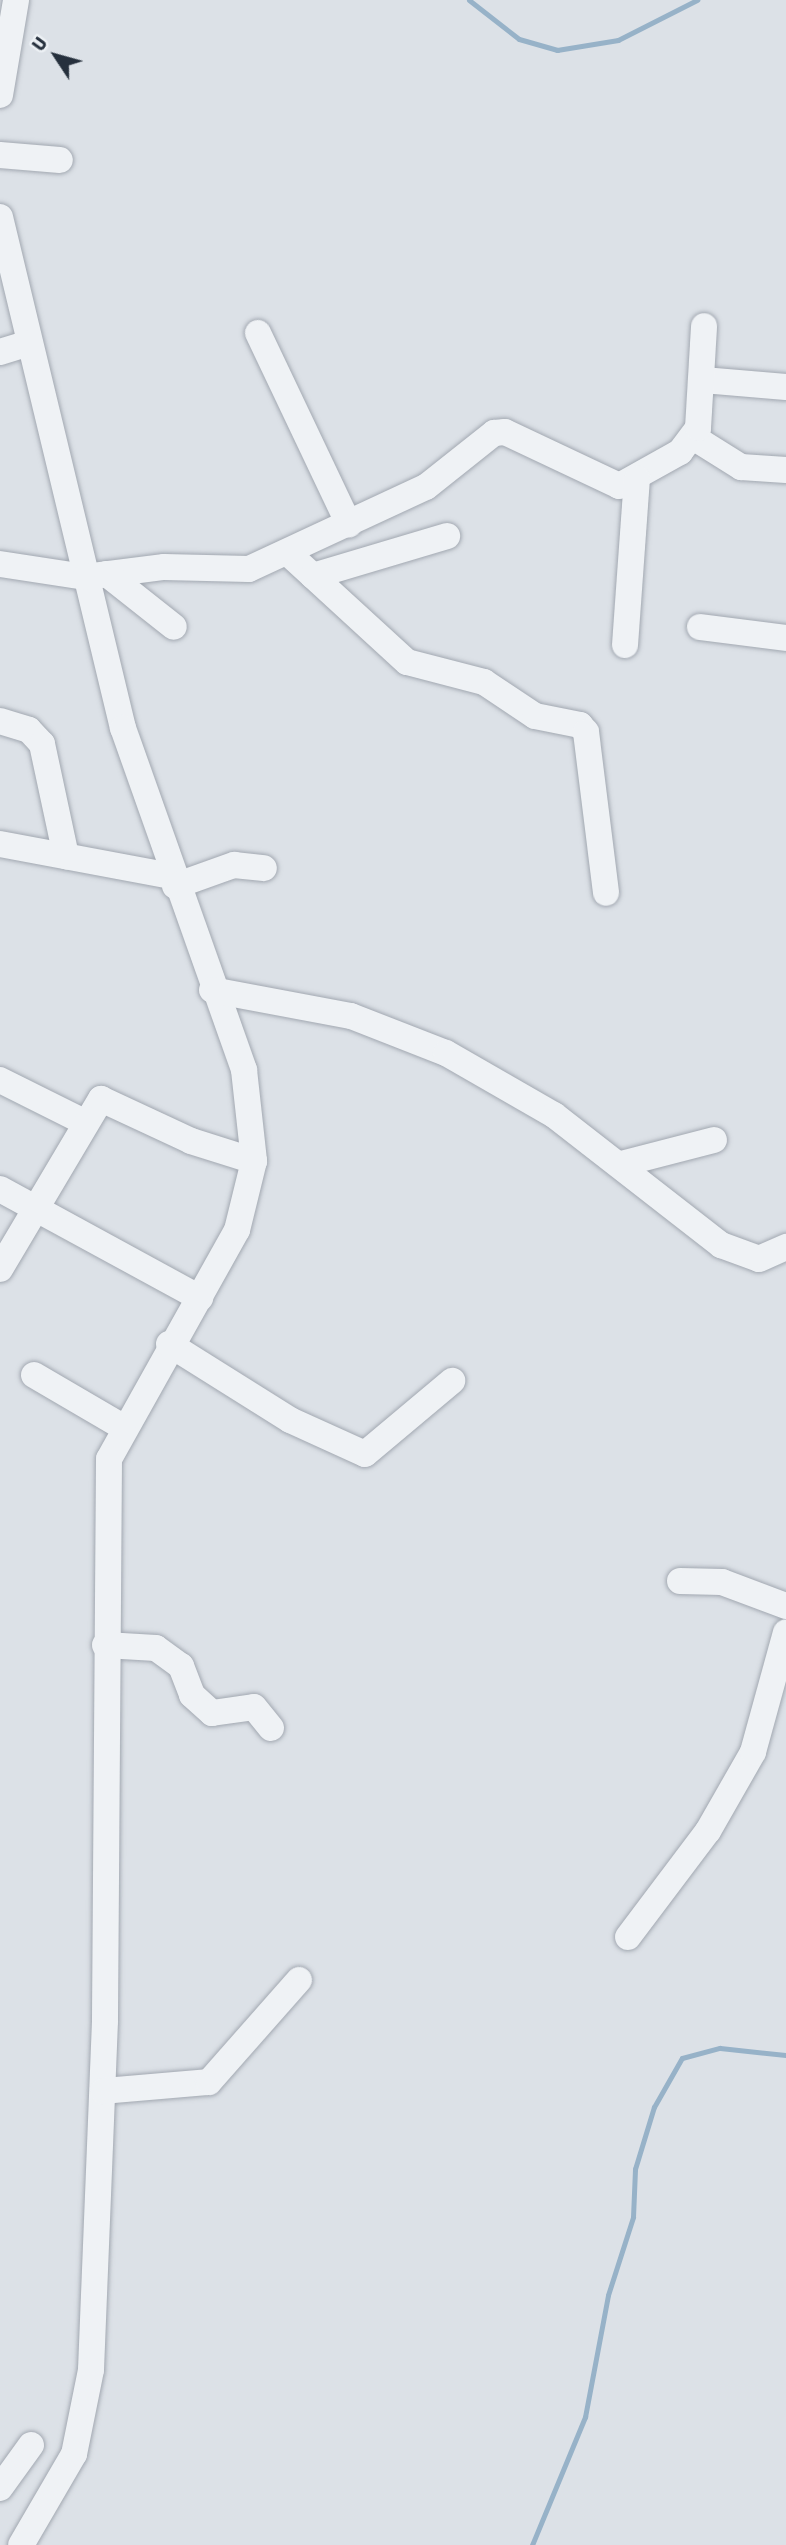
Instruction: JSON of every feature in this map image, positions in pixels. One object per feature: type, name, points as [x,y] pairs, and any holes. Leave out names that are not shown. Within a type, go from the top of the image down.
[{"type":"street","points":[[0,96],[11,3]]},
{"type":"street","points":[[0,155],[60,160]]},
{"type":"street","points":[[0,217],[30,343],[96,575],[123,728],[173,881],[244,1070],[254,1161],[237,1230],[200,1298],[169,1344],[123,1426],[107,1471],[103,2091],[87,2416],[60,2485],[21,2545]]},
{"type":"street","points":[[0,564],[96,575],[248,569],[289,554],[426,487],[494,433],[505,432],[605,483],[620,486],[637,478],[693,437],[703,380],[704,326]]},
{"type":"street","points":[[258,333],[349,525]]},
{"type":"street","points":[[0,352],[30,343]]},
{"type":"street","points":[[703,380],[786,387]]},
{"type":"street","points":[[693,437],[741,467],[786,470]]},
{"type":"street","points":[[625,645],[637,478]]},
{"type":"street","points":[[313,576],[447,536]]},
{"type":"street","points":[[289,554],[407,662],[484,682],[524,711],[586,732],[606,892]]},
{"type":"street","points":[[96,575],[174,627]]},
{"type":"street","points":[[701,627],[786,638]]},
{"type":"street","points":[[0,721],[29,730],[42,744],[66,856]]},
{"type":"street","points":[[0,844],[173,881],[234,865],[264,868]]},
{"type":"street","points":[[212,990],[388,1027],[500,1081],[621,1164],[741,1256],[759,1259],[786,1247]]},
{"type":"street","points":[[0,1080],[86,1123]]},
{"type":"street","points":[[1,1263],[34,1205],[105,1098],[191,1141],[254,1161]]},
{"type":"street","points":[[621,1164],[714,1140]]},
{"type":"street","points":[[0,1189],[34,1205],[200,1298]]},
{"type":"street","points":[[169,1344],[290,1419],[365,1454],[452,1381]]},
{"type":"street","points":[[34,1374],[123,1426]]},
{"type":"street","points":[[680,1581],[722,1582],[786,1606]]},
{"type":"street","points":[[628,1937],[708,1831],[743,1773],[786,1632]]},
{"type":"street","points":[[106,1645],[156,1648],[181,1666],[191,1695],[212,1713],[254,1707],[271,1728]]},
{"type":"street","points":[[103,2091],[209,2082],[299,1980]]},
{"type":"street","points":[[0,2488],[31,2445]]},
{"type":"waterway","points":[[469,0],[519,39],[557,50],[618,40],[697,0]]},
{"type":"waterway","points":[[532,2545],[585,2417],[608,2295],[633,2217],[635,2169],[654,2107],[682,2058],[720,2048],[786,2055]]}]
